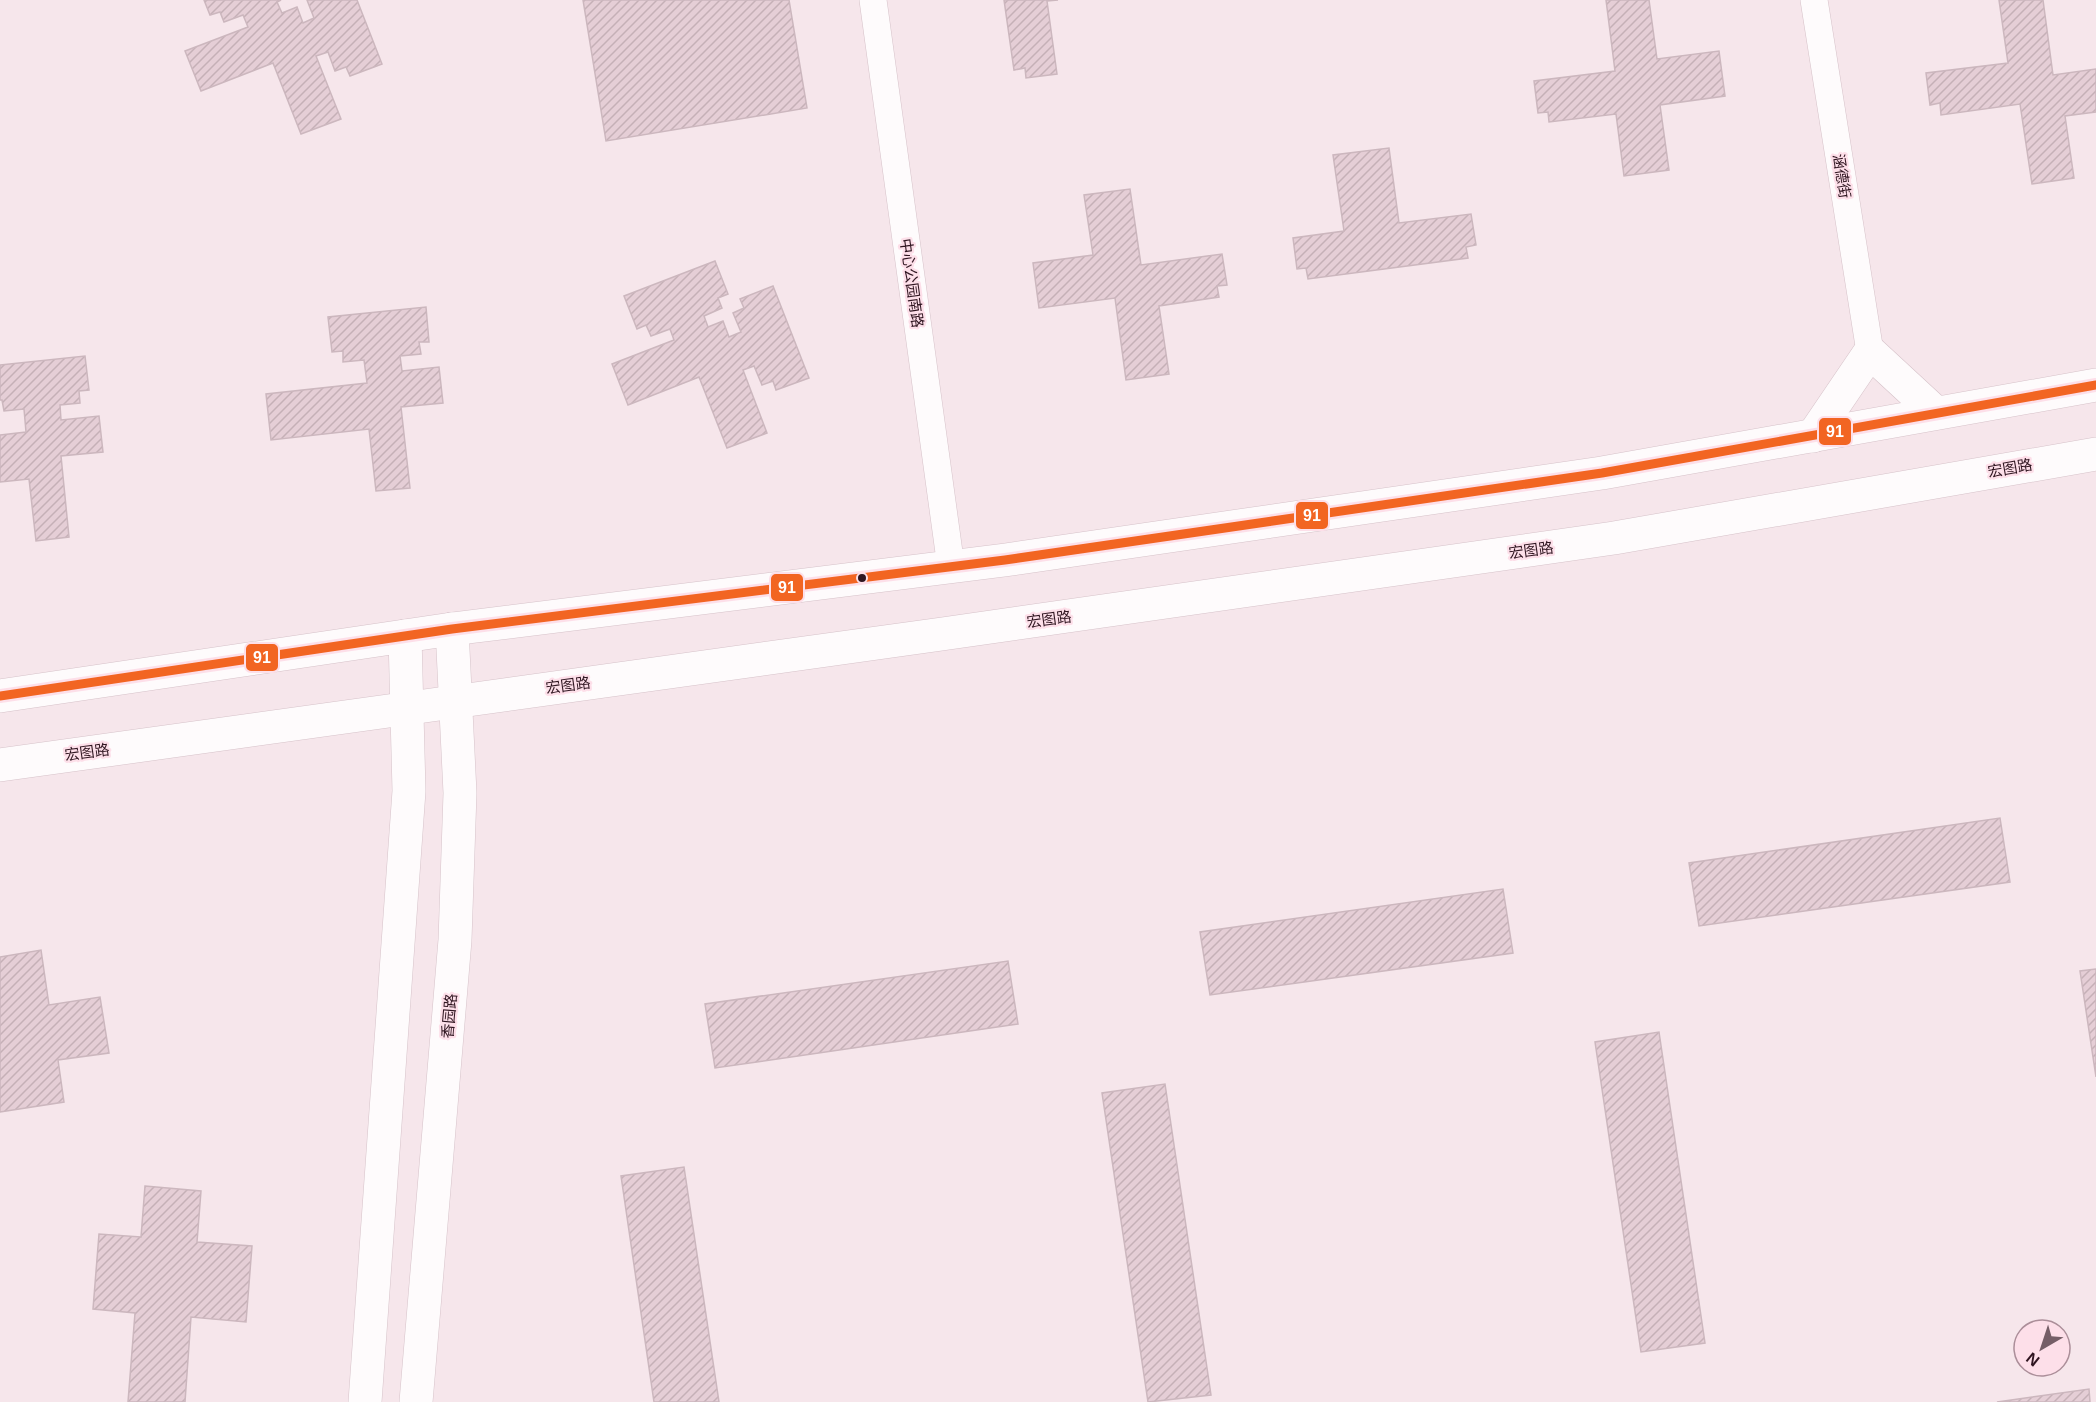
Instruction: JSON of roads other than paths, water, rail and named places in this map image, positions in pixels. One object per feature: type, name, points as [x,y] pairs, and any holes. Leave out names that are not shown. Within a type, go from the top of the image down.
[{"type":"main road","points":[[1813,435],[1870,352],[1936,413]]},
{"type":"main road","points":[[0,696],[452,629],[951,567],[1602,473],[2096,385]]},
{"type":"main road","name":"宏图路","points":[[0,765],[1614,538],[2096,454]]},
{"type":"main road","name":"香园路","points":[[416,1402],[455,940],[460,793],[452,629]]},
{"type":"main road","points":[[365,1402],[410,790],[405,636]]},
{"type":"street","name":"中心公园南路","points":[[873,0],[951,567]]},
{"type":"street","name":"涵德街","points":[[1814,0],[1870,352]]}]
